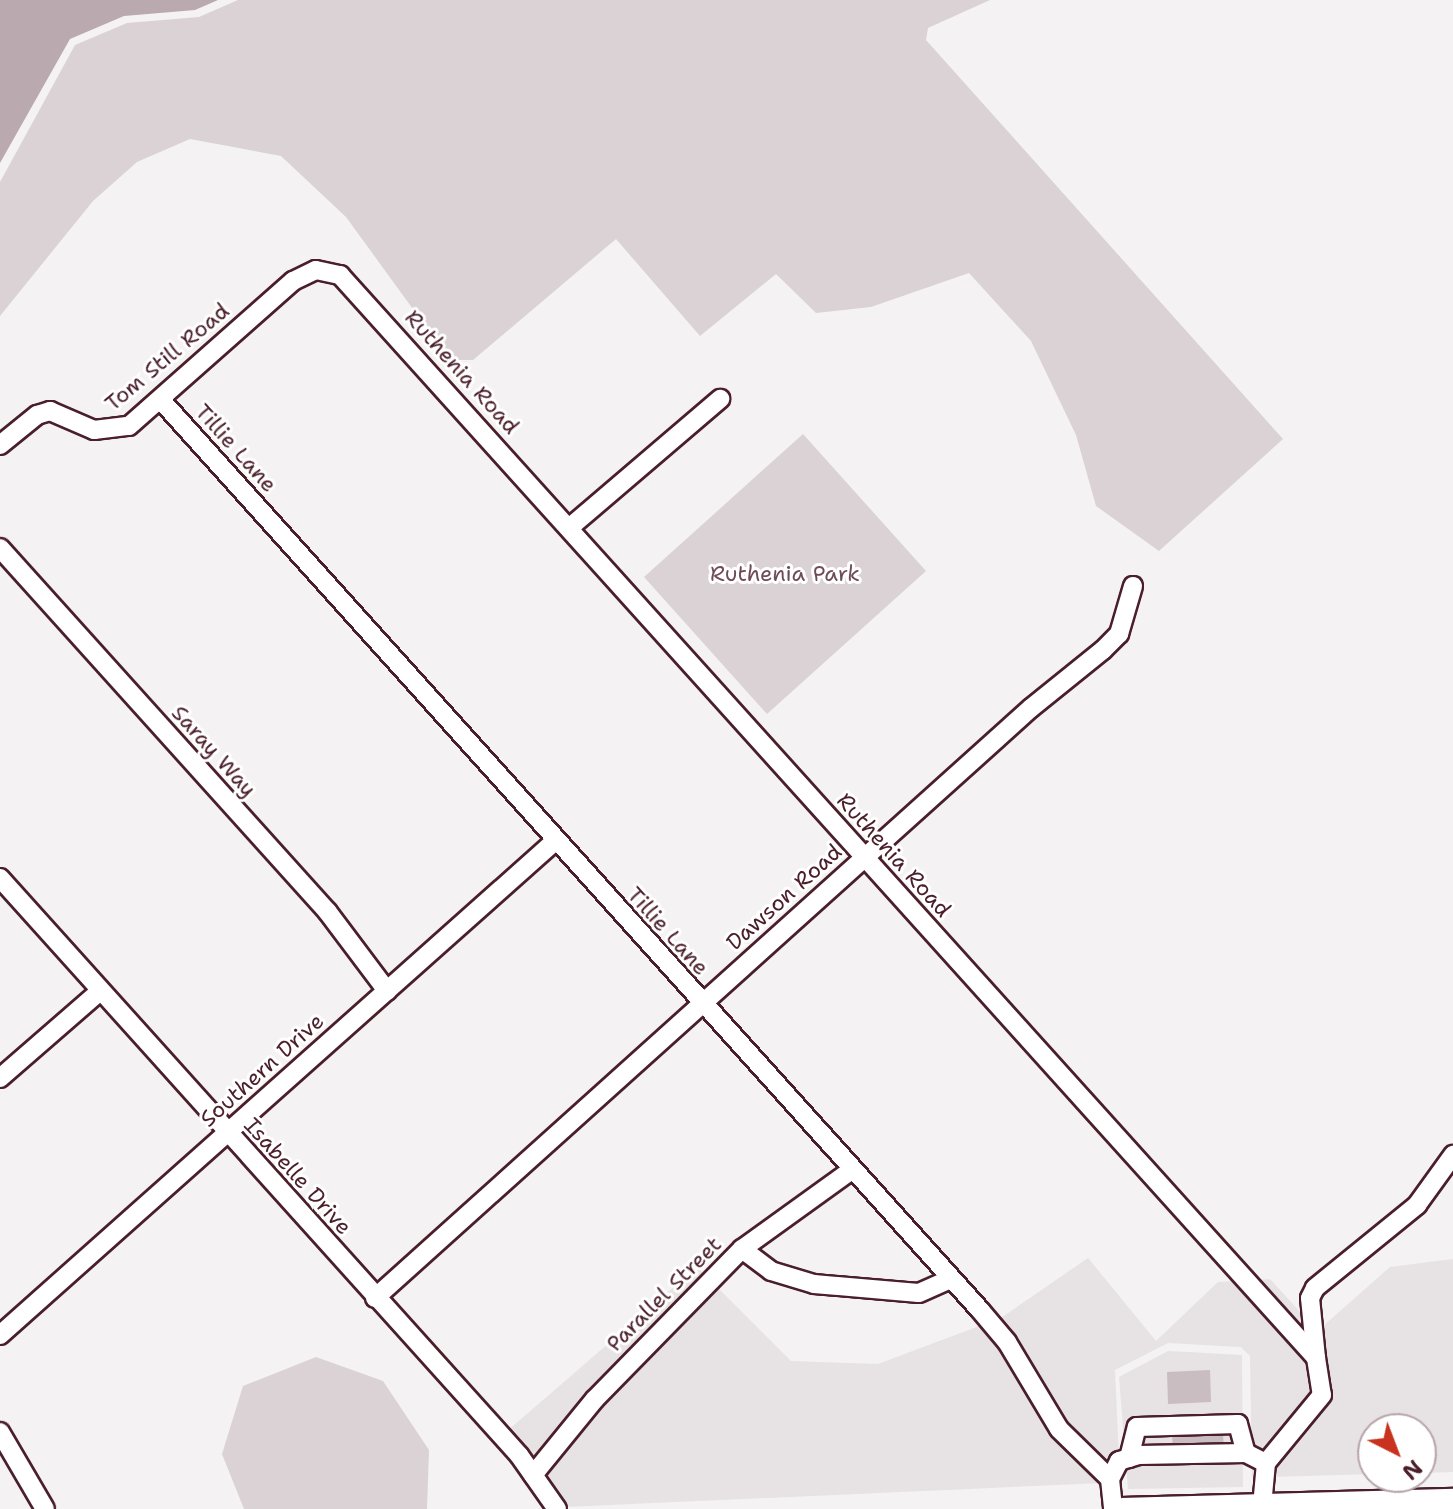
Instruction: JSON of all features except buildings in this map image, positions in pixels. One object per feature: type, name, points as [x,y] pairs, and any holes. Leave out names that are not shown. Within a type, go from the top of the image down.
[{"type":"main road","points":[[1123,1509],[1453,1500]]},
{"type":"street","name":"Tom Still Road","points":[[0,445],[37,415],[50,411],[94,430],[118,430],[160,399],[293,281],[316,270]]},
{"type":"street","name":"Ruthenia Road","points":[[316,270],[340,275],[353,286],[1316,1358]]},
{"type":"street","name":"Tillie Lane","points":[[160,399],[850,1171],[1007,1342],[1059,1429],[1110,1479]]},
{"type":"street","points":[[569,528],[720,399]]},
{"type":"street","name":"Saray Way","points":[[0,548],[327,911],[387,991]]},
{"type":"street","name":"Dawson Road","points":[[375,1298],[864,857],[1103,650],[1119,634],[1133,586]]},
{"type":"street","name":"Southern Drive","points":[[0,1335],[555,841]]},
{"type":"street","name":"Isabelle Drive","points":[[0,878],[533,1475],[557,1509]]},
{"type":"street","points":[[0,1078],[100,991]]},
{"type":"street","points":[[1251,1507],[1266,1463],[1317,1405],[1323,1382],[1316,1358],[1310,1298],[1315,1288],[1417,1205],[1453,1155]]},
{"type":"street","name":"Parallel Street","points":[[533,1475],[595,1399],[742,1249],[850,1171]]},
{"type":"street","points":[[742,1249],[771,1271],[814,1284],[919,1293],[951,1279]]},
{"type":"street","points":[[1129,1458],[1137,1427],[1238,1424],[1246,1453]]},
{"type":"street","points":[[0,1432],[45,1509]]},
{"type":"street","points":[[1113,1509],[1110,1479],[1119,1461],[1246,1453],[1266,1463]]},
{"type":"shaded area","points":[[0,0],[218,0],[195,10],[124,16],[70,39],[0,163]]},
{"type":"shaded area","points":[[1088,1258],[1156,1341],[1218,1282],[1236,1281],[1309,1362],[1314,1391],[1259,1457],[1252,1478],[1250,1356],[1241,1347],[1168,1343],[1115,1370],[1120,1482],[1065,1424],[998,1320]]},
{"type":"shaded area","points":[[1453,1259],[1453,1472],[1437,1472],[1437,1413],[1357,1413],[1357,1474],[1270,1477],[1324,1412],[1332,1382],[1322,1354],[1257,1280],[1270,1279],[1312,1325],[1322,1327],[1390,1267]]},
{"type":"shaded area","points":[[697,1267],[704,1274],[588,1393],[533,1461],[507,1431]]},
{"type":"shaded area","points":[[717,1287],[791,1361],[878,1364],[982,1325],[1102,1483],[565,1507],[545,1476],[602,1406]]},
{"type":"shaded area","points":[[1168,1351],[1242,1355],[1243,1487],[1128,1489],[1119,1377]]},
{"type":"green space","points":[[238,0],[990,0],[928,28],[926,40],[1283,439],[1159,551],[1096,506],[1076,435],[1031,341],[969,273],[871,307],[816,313],[776,274],[700,336],[616,239],[473,360],[450,360],[346,217],[281,156],[190,139],[137,162],[93,201],[0,316],[0,182],[75,45],[127,23],[199,17]]},
{"type":"green space","name":"Ruthenia Park","points":[[803,434],[926,571],[767,714],[644,577]]},
{"type":"green space","points":[[316,1357],[383,1381],[429,1450],[427,1509],[244,1509],[222,1454],[243,1386]]}]
